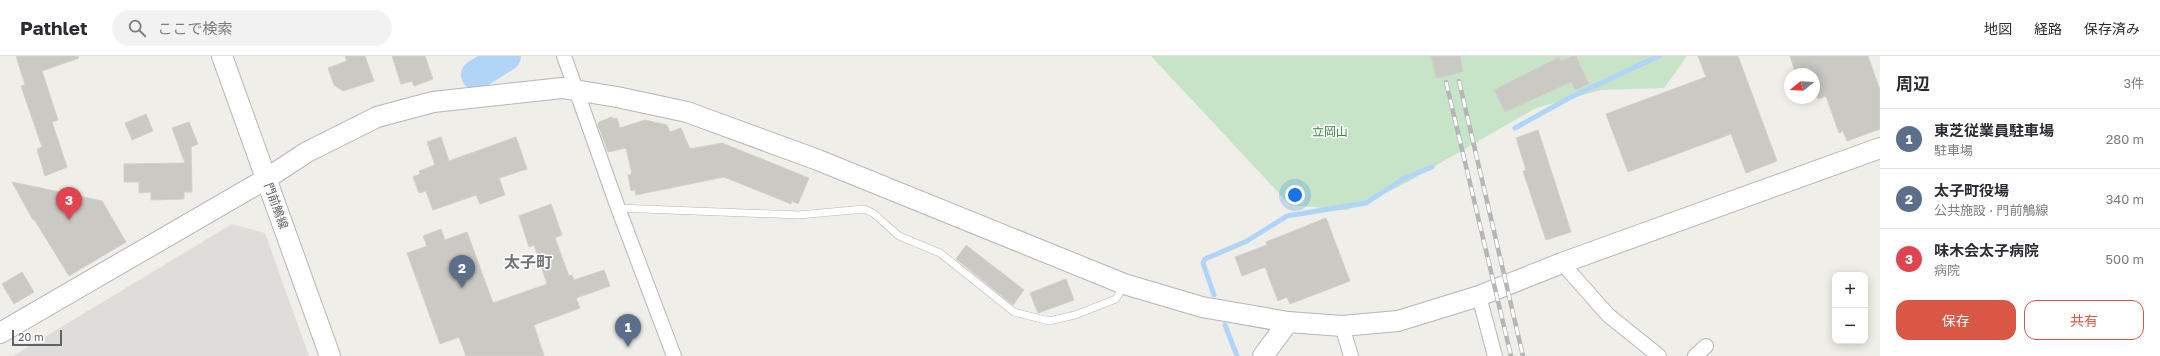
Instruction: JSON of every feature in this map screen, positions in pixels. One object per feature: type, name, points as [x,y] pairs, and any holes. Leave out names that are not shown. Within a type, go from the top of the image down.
[{"type":"street","name":"門前鵤線","points":[[222,56],[330,356]]},
{"type":"street","points":[[564,56],[618,208],[674,356]]},
{"type":"street","points":[[0,333],[266,179],[307,152],[377,117],[433,102],[562,88],[617,97],[687,112],[854,174],[1124,284],[1202,307],[1288,322],[1342,326],[1398,321],[1479,296],[1562,263],[1880,148]]},
{"type":"street","points":[[1562,263],[1608,315],[1658,356]]},
{"type":"street","points":[[1479,296],[1495,356]]},
{"type":"street","points":[[1263,356],[1288,322]]},
{"type":"street","points":[[1342,326],[1352,356]]},
{"type":"street","points":[[1695,356],[1706,346]]},
{"type":"lane","points":[[618,208],[799,215],[864,209],[873,213],[899,236],[940,253],[1014,312],[1048,321],[1075,315],[1116,299],[1124,284]]},
{"type":"shaded area","points":[[232,224],[265,233],[309,356],[13,356]]},
{"type":"green space","name":"立岡山","points":[[1151,56],[1687,56],[1664,88],[1601,90],[1536,108],[1402,185],[1347,210],[1290,205]]},
{"type":"building","points":[[16,56],[78,56],[79,58],[42,71],[58,120],[52,122],[67,167],[45,176],[37,149],[42,147],[21,86],[25,85]]},
{"type":"building","points":[[345,56],[365,56],[374,81],[343,91],[334,85],[328,68],[347,61]]},
{"type":"building","points":[[392,56],[425,56],[433,79],[414,86],[412,81],[401,84]]},
{"type":"building","points":[[1431,56],[1460,56],[1463,72],[1436,78]]},
{"type":"building","points":[[1576,56],[1589,84],[1575,90],[1571,82],[1505,112],[1494,90],[1559,57],[1561,61]]},
{"type":"building","points":[[1698,56],[1738,56],[1777,161],[1746,173],[1731,134],[1628,172],[1606,114],[1706,77]]},
{"type":"building","points":[[1790,56],[1868,56],[1880,90],[1880,129],[1847,141],[1843,131],[1839,133],[1826,96],[1820,98],[1820,68],[1794,68]]},
{"type":"building","points":[[146,114],[153,131],[132,140],[125,123]]},
{"type":"building","points":[[612,117],[613,119],[617,118],[620,128],[645,120],[667,125],[670,132],[681,128],[690,149],[722,143],[809,178],[798,204],[792,201],[791,204],[724,177],[636,195],[635,190],[631,191],[628,175],[632,174],[626,148],[608,152],[598,125],[599,122]]},
{"type":"building","points":[[189,122],[198,144],[191,147],[192,192],[184,192],[184,199],[151,200],[151,192],[139,193],[139,182],[124,182],[124,164],[185,163],[172,128]]},
{"type":"building","points":[[1538,130],[1571,232],[1546,240],[1523,171],[1526,170],[1516,138]]},
{"type":"building","points":[[441,137],[449,161],[516,137],[527,169],[499,178],[505,195],[480,204],[476,195],[433,210],[426,191],[419,193],[413,177],[420,174],[419,171],[435,165],[427,142]]},
{"type":"building","points":[[12,182],[102,201],[126,242],[69,276],[34,219],[33,220]]},
{"type":"building","points":[[551,204],[562,235],[555,238],[569,276],[572,275],[574,280],[604,270],[610,286],[576,298],[580,308],[534,325],[544,356],[466,356],[459,337],[440,344],[407,253],[427,246],[423,236],[441,229],[445,240],[467,232],[493,303],[547,284],[534,245],[529,247],[519,216]]},
{"type":"building","points":[[1326,218],[1350,281],[1290,304],[1287,297],[1278,301],[1265,267],[1242,276],[1235,257],[1267,245],[1266,242]]},
{"type":"building","points":[[966,245],[1024,290],[1013,305],[956,259]]},
{"type":"building","points":[[22,272],[34,292],[14,304],[2,284]]},
{"type":"building","points":[[1066,279],[1074,300],[1038,313],[1030,293]]},
{"type":"waterway","points":[[476,75],[506,56]]},
{"type":"waterway","points":[[1515,128],[1569,98],[1659,56]]},
{"type":"waterway","points":[[1214,295],[1203,263],[1205,259],[1247,241],[1287,216],[1366,203],[1403,179],[1432,167]]},
{"type":"waterway","points":[[1225,325],[1237,356]]},
{"type":"railway","points":[[1459,81],[1523,356]]},
{"type":"railway","points":[[1446,82],[1511,356]]},
{"type":"place","name":"味木会太子病院","points":[[69,220]]},
{"type":"place","name":"太子町役場","points":[[462,288]]},
{"type":"place","name":"東芝従業員駐車場","points":[[628,347]]},
{"type":"district","name":"太子町","points":[[528,262]]}]
